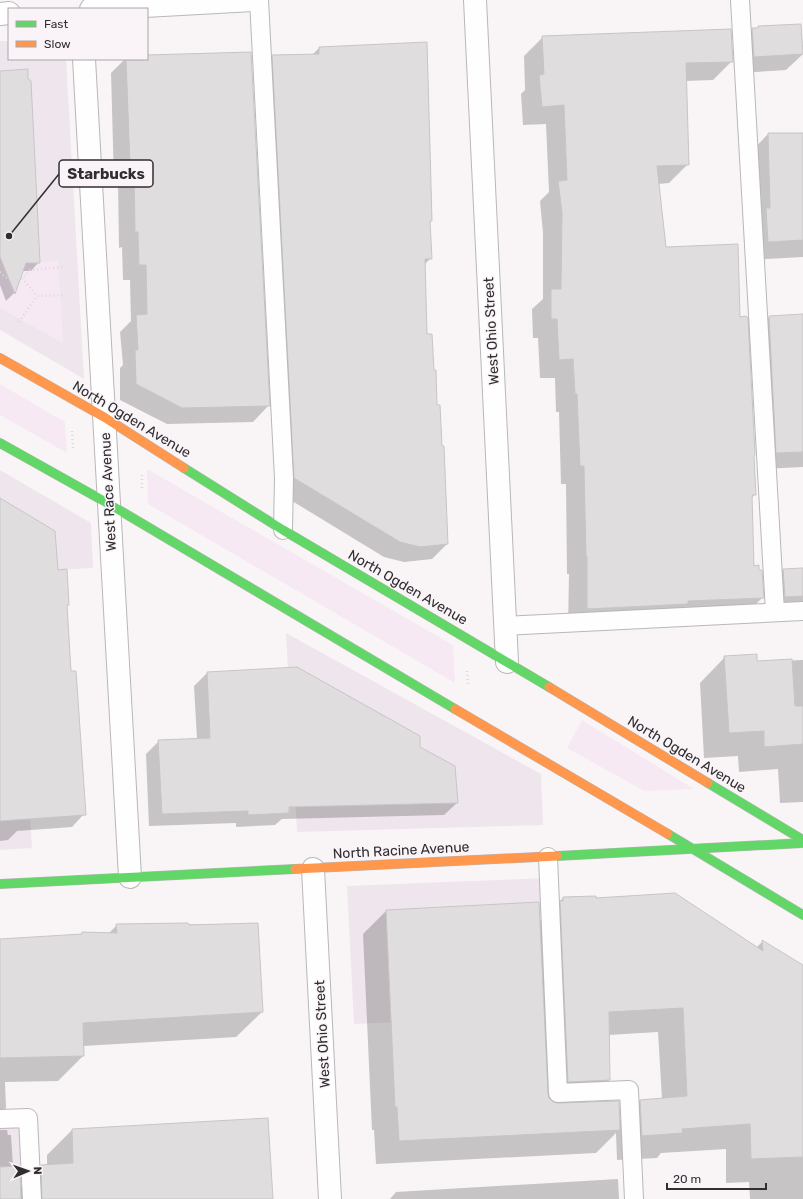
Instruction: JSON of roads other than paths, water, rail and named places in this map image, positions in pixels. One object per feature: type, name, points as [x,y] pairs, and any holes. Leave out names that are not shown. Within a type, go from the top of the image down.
[{"type":"main road","name":"North Ogden Avenue","points":[[0,358],[104,417],[283,530],[507,662],[803,840]]},
{"type":"main road","points":[[0,443],[109,504],[469,717],[603,794],[803,915]]},
{"type":"main road","name":"North Racine Avenue","points":[[0,884],[694,850],[803,843]]},
{"type":"street","points":[[108,8],[253,0]]},
{"type":"street","name":"West Ohio Street","points":[[475,0],[507,662]]},
{"type":"street","name":"West Race Avenue","points":[[84,60],[130,878]]},
{"type":"street","name":"West Ohio Street","points":[[313,869],[330,1199]]},
{"type":"lane","points":[[259,0],[284,478],[283,530]]},
{"type":"lane","points":[[740,0],[775,612]]},
{"type":"lane","points":[[505,626],[803,611]]},
{"type":"lane","points":[[548,857],[558,1093],[629,1090],[634,1199]]},
{"type":"lane","points":[[0,1119],[28,1118],[32,1199]]},
{"type":"place","name":"Starbucks","points":[[9,236]]}]
